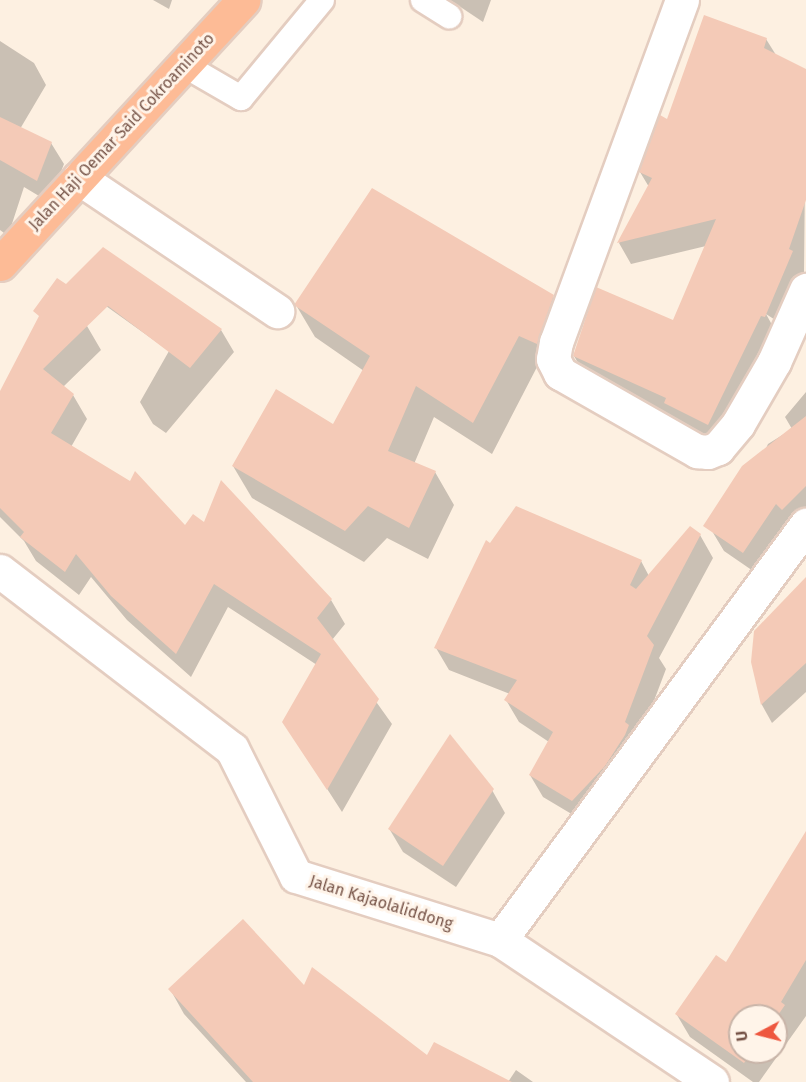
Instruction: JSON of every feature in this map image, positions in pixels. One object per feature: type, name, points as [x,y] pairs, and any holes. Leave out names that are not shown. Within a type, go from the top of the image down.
[{"type":"highway","name":"Jalan Haji Oemar Said Cokroaminoto","points":[[0,264],[244,0]]},
{"type":"street","points":[[682,0],[556,342],[553,359],[560,373],[698,451],[708,452],[718,448],[738,424],[774,362],[806,290]]},
{"type":"street","points":[[79,178],[277,311]]},
{"type":"street","points":[[500,940],[806,525]]},
{"type":"street","name":"Jalan Kajaolaliddong","points":[[0,571],[232,750],[296,876],[500,940],[712,1082]]},
{"type":"lane","points":[[184,64],[241,98],[322,0]]},
{"type":"lane","points":[[423,0],[449,16]]},
{"type":"building","points":[[704,15],[767,38],[764,48],[806,69],[806,200],[789,249],[793,251],[765,317],[761,316],[708,425],[664,403],[666,398],[573,356],[596,287],[673,320],[716,219],[617,243],[652,178],[639,172],[660,115],[667,119]]},
{"type":"building","points":[[0,117],[52,142],[37,181],[0,160]]},
{"type":"building","points":[[372,188],[554,295],[537,344],[519,336],[473,423],[416,386],[388,451],[436,471],[409,528],[368,506],[345,531],[232,466],[276,389],[333,424],[370,356],[294,305]]},
{"type":"building","points":[[103,247],[222,329],[190,368],[108,306],[43,369],[74,394],[51,433],[130,481],[135,471],[185,525],[193,514],[204,522],[221,480],[332,599],[317,618],[379,699],[327,790],[282,722],[321,654],[214,584],[176,654],[111,596],[76,554],[65,572],[20,537],[24,532],[0,508],[0,391],[39,316],[33,311],[57,278],[66,284]]},
{"type":"building","points":[[806,416],[806,486],[782,510],[776,504],[743,553],[703,526],[742,466]]},
{"type":"building","points":[[516,506],[642,560],[630,585],[636,589],[690,526],[701,534],[647,636],[654,645],[625,722],[629,725],[625,735],[605,766],[572,801],[529,775],[553,732],[504,700],[517,680],[434,648],[486,540],[490,543]]},
{"type":"building","points":[[806,577],[806,663],[761,705],[751,662],[754,631]]},
{"type":"building","points":[[450,734],[494,789],[443,866],[388,829]]},
{"type":"building","points":[[806,831],[806,960],[781,1002],[784,1004],[728,1004],[728,1052],[675,1014],[716,955],[726,962]]},
{"type":"building","points":[[243,919],[304,985],[312,967],[427,1055],[434,1042],[512,1082],[253,1082],[168,989]]}]
